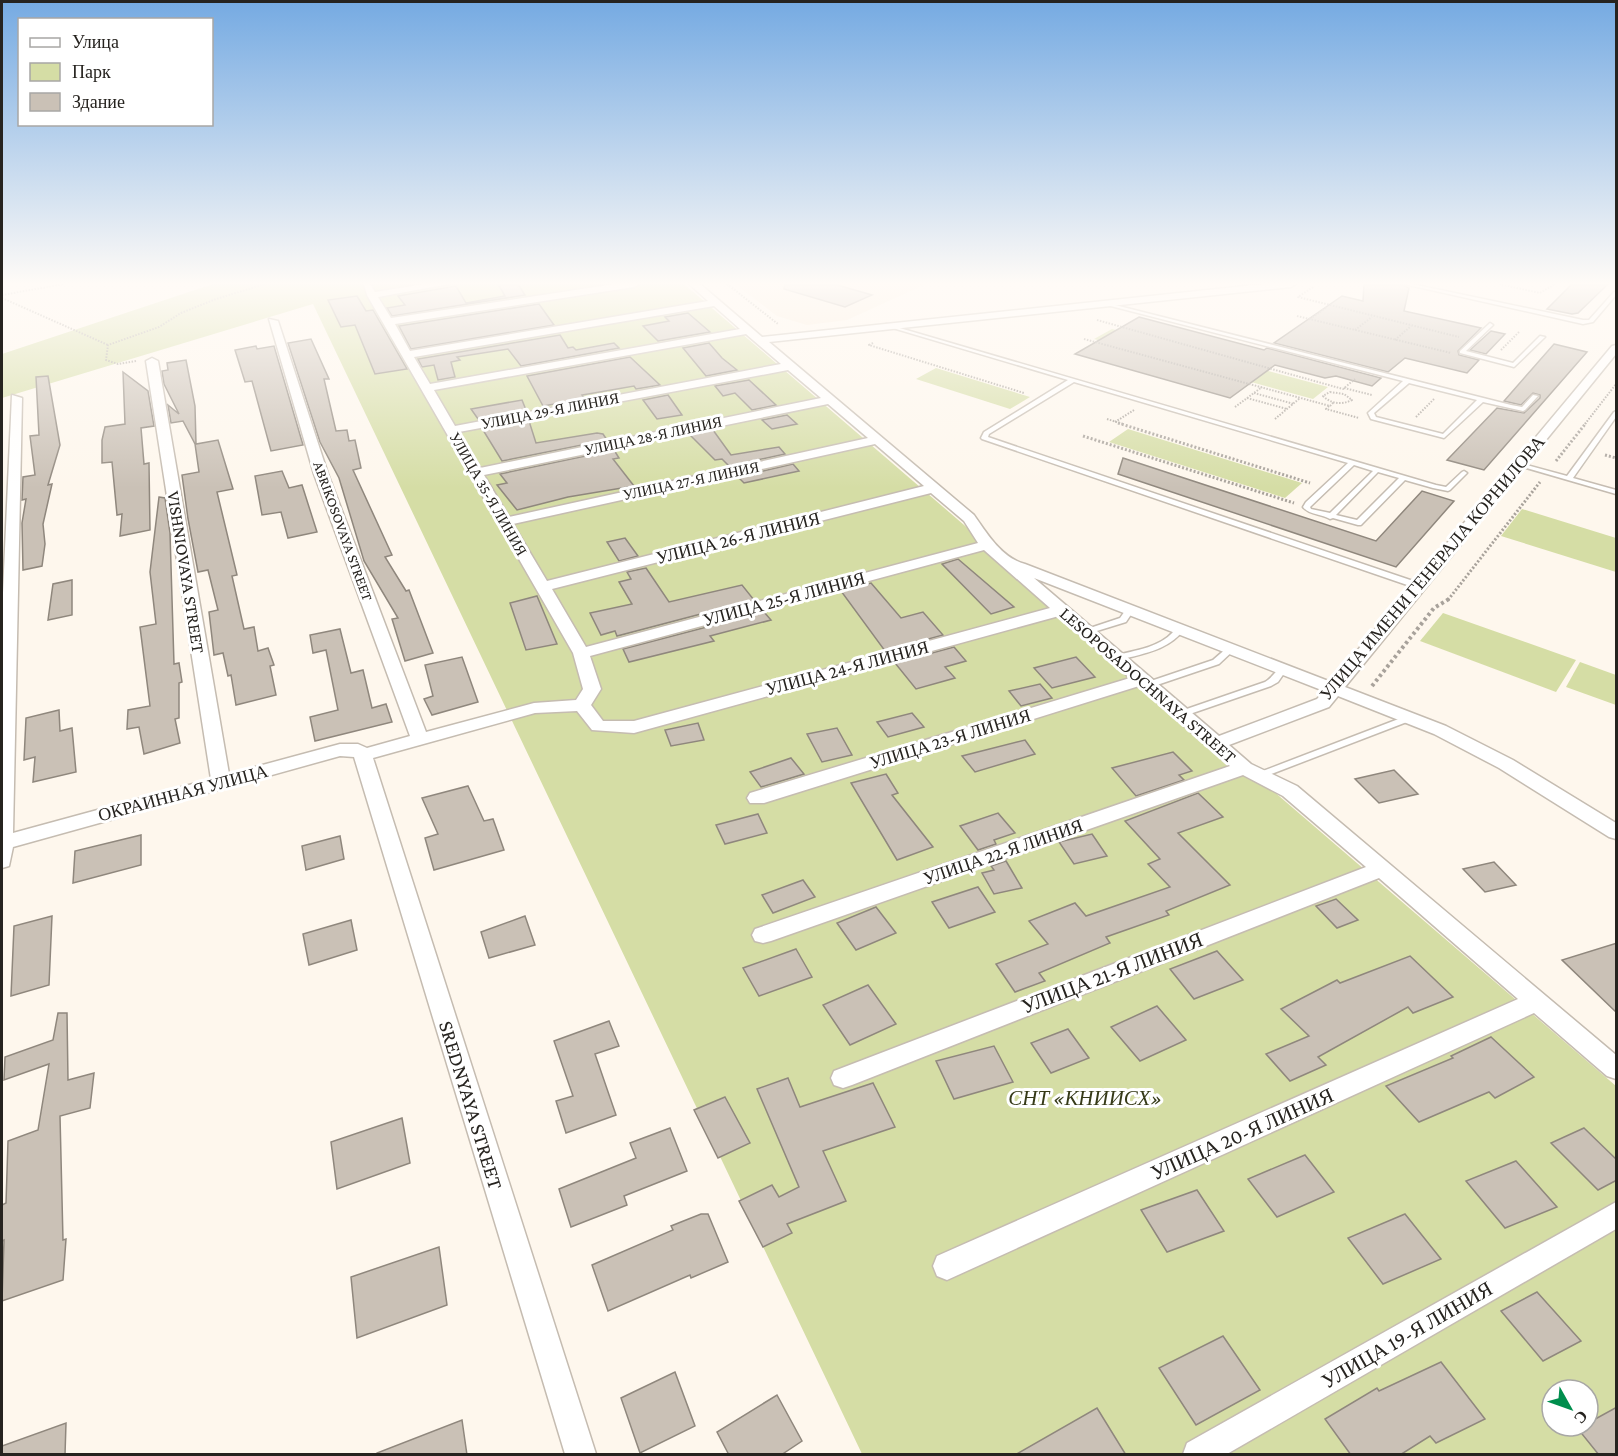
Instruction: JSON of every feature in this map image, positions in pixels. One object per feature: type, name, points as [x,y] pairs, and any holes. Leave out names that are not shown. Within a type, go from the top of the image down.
[{"type":"street","name":"ABRIKOSOVAYA STREET","points":[[283,352],[321,474],[420,740]]},
{"type":"street","name":"УЛИЦА 35-Я ЛИНИЯ","points":[[405,352],[581,653],[592,689],[582,705]]},
{"type":"street","points":[[407,355],[425,352]]},
{"type":"street","points":[[427,388],[651,352]]},
{"type":"street","name":"LESOPOSADOCHNAYA STREET","points":[[775,352],[969,518],[987,546],[1216,744],[1251,772],[1290,791],[1617,1069]]},
{"type":"street","name":"УЛИЦА ИМЕНИ ГЕНЕРАЛА КОРНИЛОВА","points":[[1216,744],[1323,703],[1614,352]]},
{"type":"street","name":"VISHNIOVAYA STREET","points":[[152,361],[221,782]]},
{"type":"street","name":"УЛИЦА 29-Я ЛИНИЯ","points":[[451,430],[790,366]]},
{"type":"street","points":[[2,861],[16,398]]},
{"type":"street","name":"УЛИЦА 28-Я ЛИНИЯ","points":[[476,473],[830,400]]},
{"type":"street","name":"УЛИЦА 27-Я ЛИНИЯ","points":[[504,522],[877,440]]},
{"type":"street","name":"УЛИЦА 26-Я ЛИНИЯ","points":[[543,587],[934,488]]},
{"type":"street","name":"УЛИЦА 25-Я ЛИНИЯ","points":[[581,653],[987,546]]},
{"type":"street","points":[[1007,562],[1440,730],[1506,764],[1617,832]]},
{"type":"street","name":"УЛИЦА 24-Я ЛИНИЯ","points":[[582,705],[598,726],[634,727],[1061,610]]},
{"type":"street","name":"УЛИЦА 23-Я ЛИНИЯ","points":[[757,798],[1145,682]]},
{"type":"street","points":[[363,755],[534,708],[582,705]]},
{"type":"street","name":"ОКРАИННАЯ УЛИЦА","points":[[2,843],[340,750],[357,750],[363,755]]},
{"type":"street","name":"SREDNYAYA STREET","points":[[363,755],[580,1455]]},
{"type":"street","name":"УЛИЦА 22-Я ЛИНИЯ","points":[[763,935],[1251,772]]},
{"type":"street","name":"УЛИЦА 21-Я ЛИНИЯ","points":[[843,1078],[1381,869]]},
{"type":"street","name":"УЛИЦА 20-Я ЛИНИЯ","points":[[947,1266],[1537,1001]]},
{"type":"street","name":"УЛИЦА 19-Я ЛИНИЯ","points":[[1198,1455],[1617,1215]]},
{"type":"lane","points":[[979,352],[1403,478],[1448,489],[1464,473]]},
{"type":"lane","points":[[1294,352],[1523,409],[1535,396]]},
{"type":"lane","points":[[1464,354],[1514,365],[1527,352]]},
{"type":"lane","points":[[1073,380],[986,433],[984,438],[1419,586]]},
{"type":"lane","points":[[1407,381],[1370,416],[1444,436],[1481,400]]},
{"type":"lane","points":[[1569,479],[1615,417]]},
{"type":"lane","points":[[1352,463],[1306,507],[1330,517],[1358,523],[1403,478]]},
{"type":"lane","points":[[1519,465],[1617,492]]},
{"type":"lane","points":[[1330,517],[1377,470]]},
{"type":"lane","points":[[1087,632],[1123,620],[1130,610]]},
{"type":"lane","points":[[1116,658],[1166,642],[1173,638],[1180,629]]},
{"type":"lane","points":[[1145,682],[1216,662],[1231,649]]},
{"type":"lane","points":[[1181,714],[1268,684],[1275,680],[1283,669]]},
{"type":"lane","points":[[1251,772],[1409,718]]},
{"type":"path","points":[[107,352],[106,360],[118,364],[142,359],[152,361]]},
{"type":"path","points":[[891,352],[1042,399]]},
{"type":"path","points":[[1132,352],[1330,406],[1334,402]]},
{"type":"path","points":[[1207,352],[1387,399]]},
{"type":"path","points":[[1454,352],[1464,354]]},
{"type":"path","points":[[1490,361],[1499,352]]},
{"type":"path","points":[[1338,392],[1362,373]]},
{"type":"path","points":[[1361,699],[1434,608],[1448,600],[1617,384]]},
{"type":"path","points":[[1235,407],[1262,387]]},
{"type":"path","points":[[1405,427],[1444,390]]},
{"type":"path","points":[[1338,392],[1352,400],[1334,402],[1323,396],[1327,393],[1338,392]]},
{"type":"path","points":[[1254,393],[1294,404]]},
{"type":"path","points":[[1247,398],[1287,409]]},
{"type":"path","points":[[1275,419],[1301,398]]},
{"type":"path","points":[[1115,422],[1142,404]]},
{"type":"path","points":[[1107,419],[1326,487]]},
{"type":"path","points":[[1083,436],[1306,507]]},
{"type":"path","points":[[1605,455],[1617,458]]},
{"type":"green space","name":"СНТ «КНИИСХ»","points":[[8,352],[154,352],[2,398],[2,354]]},
{"type":"green space","name":"СНТ «КНИИСХ»","points":[[336,352],[763,352],[1616,1086],[1616,1454],[862,1454]]},
{"type":"green space","points":[[1141,352],[1197,352],[1328,387],[1313,399]]},
{"type":"green space","points":[[936,368],[1030,397],[1010,409],[916,379]]},
{"type":"green space","points":[[1128,429],[1302,483],[1285,498],[1109,442]]},
{"type":"green space","points":[[1522,509],[1616,538],[1616,572],[1501,536]]},
{"type":"green space","points":[[1443,613],[1576,660],[1556,692],[1420,641]]},
{"type":"green space","points":[[1580,662],[1616,675],[1616,705],[1566,687]]},
{"type":"building","points":[[236,352],[276,352],[303,445],[271,451],[252,381],[245,382]]},
{"type":"building","points":[[291,352],[317,352],[329,379],[324,379],[336,431],[347,430],[349,441],[355,440],[361,468],[353,470],[392,555],[385,557],[406,591],[409,590],[433,653],[405,661],[392,619],[398,618],[364,561],[339,478],[320,442]]},
{"type":"building","points":[[366,352],[397,352],[407,369],[375,374]]},
{"type":"building","points":[[460,352],[489,352],[457,357],[460,360],[451,362],[455,377],[438,380],[434,365],[422,367],[418,359]]},
{"type":"building","points":[[510,352],[598,352],[521,366]]},
{"type":"building","points":[[686,352],[717,352],[737,370],[706,376]]},
{"type":"building","points":[[1079,352],[1282,352],[1381,378],[1372,386],[1336,376],[1325,378],[1275,365],[1230,398],[1075,354]]},
{"type":"building","points":[[1309,352],[1458,352],[1459,355],[1479,360],[1467,373],[1405,358],[1388,372]]},
{"type":"building","points":[[1547,352],[1587,352],[1484,470],[1447,460],[1497,408],[1524,413],[1540,398],[1540,395],[1533,393],[1521,405],[1504,401]]},
{"type":"building","points":[[630,357],[660,385],[636,389],[634,386],[582,395],[584,398],[578,400],[543,406],[527,376]]},
{"type":"building","points":[[186,360],[195,406],[196,444],[218,440],[233,489],[217,492],[237,575],[232,576],[244,629],[254,627],[258,651],[268,648],[274,665],[270,666],[276,695],[236,705],[231,675],[228,676],[223,653],[214,655],[209,612],[218,610],[208,570],[198,572],[188,519],[182,475],[199,472],[195,444],[183,421],[171,423],[168,405],[179,414],[164,384],[162,371],[168,370],[167,363]]},
{"type":"building","points":[[123,372],[148,391],[154,426],[141,428],[144,464],[149,463],[150,530],[120,536],[122,514],[117,515],[112,462],[102,463],[102,440],[105,427],[125,424]]},
{"type":"building","points":[[48,376],[60,445],[48,485],[52,484],[43,524],[45,544],[42,566],[23,570],[22,523],[26,499],[22,500],[23,477],[35,475],[30,436],[39,435],[36,377]]},
{"type":"building","points":[[749,380],[776,405],[752,410],[735,393],[723,396],[715,386]]},
{"type":"building","points":[[668,395],[682,415],[657,419],[643,400]]},
{"type":"building","points":[[522,400],[526,410],[478,419],[471,409]]},
{"type":"building","points":[[787,415],[797,424],[772,429],[762,420]]},
{"type":"building","points":[[529,421],[536,443],[597,433],[603,434],[607,440],[502,461],[483,430]]},
{"type":"building","points":[[713,430],[731,455],[779,447],[785,454],[729,466],[722,459],[715,460],[690,435]]},
{"type":"building","points":[[614,450],[619,458],[613,459],[634,486],[568,497],[517,510],[497,485],[507,483],[500,474]]},
{"type":"building","points":[[1123,458],[1376,541],[1422,491],[1454,501],[1396,567],[1118,474]]},
{"type":"building","points":[[793,464],[799,471],[744,483],[738,477]]},
{"type":"building","points":[[282,471],[289,488],[302,485],[317,532],[288,538],[281,512],[262,515],[255,476]]},
{"type":"building","points":[[159,497],[165,498],[170,533],[174,664],[179,663],[182,682],[179,683],[179,718],[175,719],[180,743],[144,754],[139,727],[127,729],[128,710],[150,706],[140,627],[156,624],[150,572]]},
{"type":"building","points":[[625,538],[638,556],[619,561],[607,542]]},
{"type":"building","points":[[958,559],[1014,607],[991,614],[942,564]]},
{"type":"building","points":[[646,568],[669,602],[742,585],[754,600],[617,636],[615,631],[601,635],[590,613],[632,604],[619,582],[631,579],[627,572]]},
{"type":"building","points":[[72,580],[72,615],[48,620],[53,584]]},
{"type":"building","points":[[871,583],[901,618],[923,612],[943,635],[885,651],[841,591]]},
{"type":"building","points":[[537,596],[557,644],[526,650],[510,603]]},
{"type":"building","points":[[764,612],[771,620],[710,636],[714,641],[629,662],[623,649]]},
{"type":"building","points":[[340,629],[351,673],[363,670],[372,708],[386,704],[392,722],[315,741],[310,717],[338,710],[326,650],[313,653],[310,635]]},
{"type":"building","points":[[954,647],[966,661],[945,667],[955,678],[916,689],[895,663]]},
{"type":"building","points":[[462,657],[478,702],[432,715],[424,699],[433,696],[425,665]]},
{"type":"building","points":[[1076,657],[1095,677],[1052,688],[1034,668]]},
{"type":"building","points":[[1040,684],[1052,698],[1021,706],[1009,691]]},
{"type":"building","points":[[59,710],[60,731],[72,728],[76,772],[33,782],[35,757],[24,760],[26,718]]},
{"type":"building","points":[[912,713],[924,727],[888,737],[877,722]]},
{"type":"building","points":[[698,723],[704,740],[671,746],[665,730]]},
{"type":"building","points":[[837,728],[852,755],[822,762],[807,734]]},
{"type":"building","points":[[1025,740],[1035,754],[975,772],[962,756]]},
{"type":"building","points":[[1173,752],[1192,771],[1179,775],[1184,780],[1136,796],[1112,768]]},
{"type":"building","points":[[791,758],[804,774],[761,787],[750,772]]},
{"type":"building","points":[[1394,770],[1418,794],[1379,803],[1355,779]]},
{"type":"building","points":[[886,774],[898,793],[892,795],[933,847],[897,860],[851,783]]},
{"type":"building","points":[[468,786],[484,821],[493,819],[504,850],[434,870],[425,838],[438,834],[422,798]]},
{"type":"building","points":[[1198,793],[1223,817],[1178,833],[1230,885],[1166,911],[1169,915],[1106,937],[1110,943],[1039,973],[1045,981],[1015,992],[996,964],[1048,944],[1029,921],[1075,903],[1086,916],[1170,887],[1148,864],[1160,859],[1125,821]]},
{"type":"building","points":[[998,813],[1015,833],[994,840],[996,844],[978,850],[960,826]]},
{"type":"building","points":[[758,814],[767,833],[725,844],[716,825]]},
{"type":"building","points":[[1092,834],[1107,856],[1074,864],[1059,842]]},
{"type":"building","points":[[141,835],[141,865],[73,883],[75,851]]},
{"type":"building","points":[[340,836],[344,859],[306,870],[302,846]]},
{"type":"building","points":[[1006,861],[1022,888],[994,894],[982,873],[994,870],[991,866]]},
{"type":"building","points":[[1494,862],[1516,885],[1485,892],[1463,869]]},
{"type":"building","points":[[803,880],[815,897],[773,913],[762,895]]},
{"type":"building","points":[[978,887],[995,912],[949,928],[932,902]]},
{"type":"building","points":[[1336,899],[1358,920],[1337,928],[1316,906]]},
{"type":"building","points":[[876,907],[896,933],[856,950],[837,923]]},
{"type":"building","points":[[52,916],[49,985],[11,996],[14,926]]},
{"type":"building","points":[[525,916],[535,945],[489,958],[481,932]]},
{"type":"building","points":[[351,920],[357,950],[309,965],[303,934]]},
{"type":"building","points":[[1617,943],[1617,1013],[1562,960]]},
{"type":"building","points":[[796,949],[812,977],[759,996],[743,968]]},
{"type":"building","points":[[1217,951],[1243,980],[1194,999],[1170,969]]},
{"type":"building","points":[[1410,956],[1453,997],[1413,1013],[1408,1007],[1318,1057],[1326,1065],[1290,1081],[1266,1054],[1309,1036],[1281,1009],[1337,980],[1340,983]]},
{"type":"building","points":[[868,985],[896,1024],[850,1045],[823,1005]]},
{"type":"building","points":[[1157,1006],[1186,1040],[1140,1061],[1111,1027]]},
{"type":"building","points":[[58,1013],[67,1013],[68,1080],[94,1073],[90,1108],[60,1116],[63,1240],[66,1239],[63,1280],[2,1301],[4,1240],[2,1241],[2,1205],[6,1203],[8,1141],[38,1130],[49,1064],[4,1080],[5,1057],[53,1040]]},
{"type":"building","points":[[609,1021],[619,1046],[595,1054],[616,1115],[566,1133],[556,1101],[573,1096],[554,1041]]},
{"type":"building","points":[[1068,1029],[1089,1058],[1051,1073],[1031,1043]]},
{"type":"building","points":[[1491,1037],[1534,1077],[1495,1098],[1489,1092],[1419,1122],[1386,1086],[1453,1058],[1451,1056]]},
{"type":"building","points":[[994,1046],[1013,1082],[954,1099],[936,1061]]},
{"type":"building","points":[[788,1078],[800,1107],[873,1083],[895,1127],[823,1151],[846,1201],[787,1224],[792,1233],[763,1247],[739,1201],[772,1185],[779,1197],[799,1187],[757,1089]]},
{"type":"building","points":[[725,1097],[750,1143],[718,1158],[694,1110]]},
{"type":"building","points":[[402,1118],[410,1163],[337,1189],[331,1142]]},
{"type":"building","points":[[670,1128],[687,1171],[624,1196],[627,1205],[571,1227],[559,1189],[636,1158],[630,1143]]},
{"type":"building","points":[[1584,1128],[1617,1160],[1617,1180],[1598,1190],[1551,1143]]},
{"type":"building","points":[[1305,1155],[1334,1192],[1277,1217],[1248,1179]]},
{"type":"building","points":[[1516,1161],[1557,1207],[1505,1228],[1466,1181]]},
{"type":"building","points":[[1197,1190],[1224,1231],[1167,1252],[1141,1210]]},
{"type":"building","points":[[701,1214],[708,1214],[728,1262],[691,1278],[690,1275],[608,1311],[592,1265],[673,1230],[671,1226]]},
{"type":"building","points":[[1405,1214],[1441,1259],[1383,1284],[1348,1238]]},
{"type":"building","points":[[439,1247],[447,1305],[357,1338],[351,1277]]},
{"type":"building","points":[[1537,1292],[1581,1341],[1543,1361],[1501,1311]]},
{"type":"building","points":[[1223,1336],[1260,1390],[1196,1425],[1159,1368]]},
{"type":"building","points":[[1441,1362],[1485,1419],[1436,1443],[1430,1436],[1400,1455],[1351,1455],[1325,1419],[1377,1388],[1379,1391]]},
{"type":"building","points":[[675,1372],[695,1426],[640,1453],[621,1398]]},
{"type":"building","points":[[777,1395],[802,1441],[781,1455],[729,1455],[717,1432]]},
{"type":"building","points":[[1617,1407],[1617,1455],[1599,1455],[1585,1438],[1600,1438],[1600,1416]]},
{"type":"building","points":[[1097,1408],[1126,1455],[1015,1455]]},
{"type":"building","points":[[462,1420],[467,1455],[377,1455],[377,1453]]},
{"type":"building","points":[[66,1423],[65,1455],[2,1455],[2,1446]]}]
